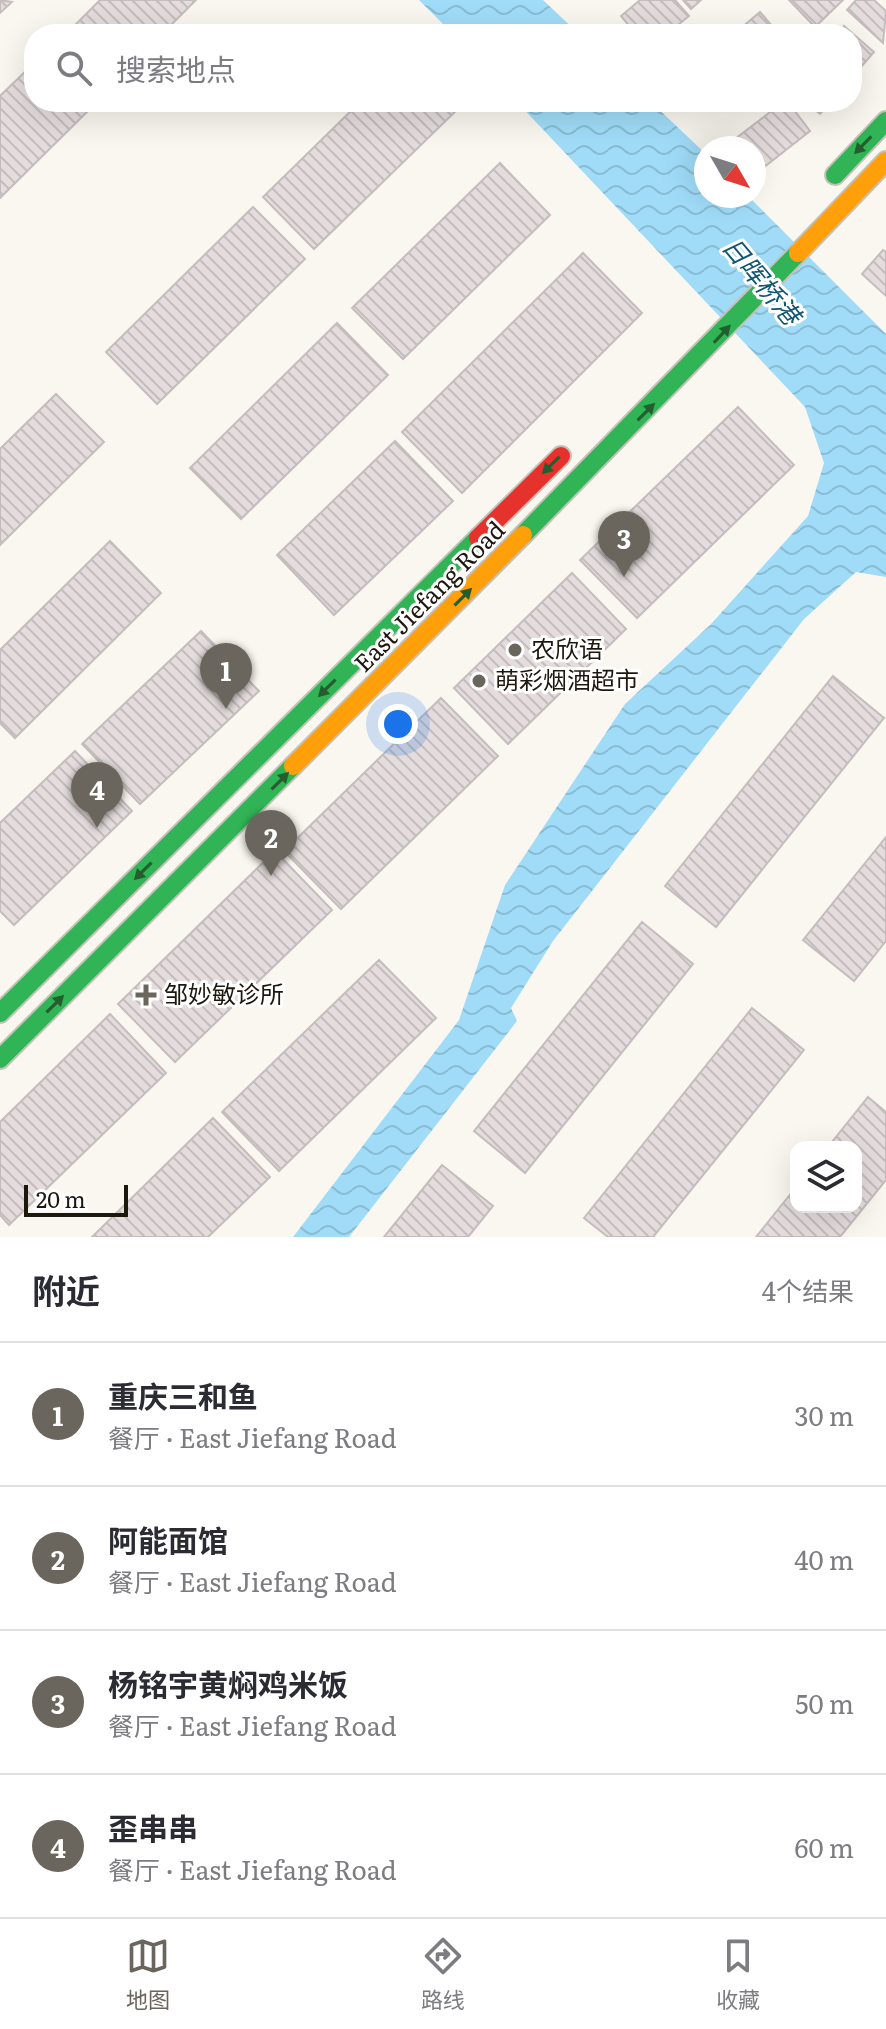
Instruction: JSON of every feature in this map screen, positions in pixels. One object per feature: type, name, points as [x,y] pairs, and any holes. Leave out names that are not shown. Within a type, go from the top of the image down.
[{"type":"main road","points":[[819,191],[886,121]]},
{"type":"main road","name":"East Jiefang Road","points":[[0,1059],[668,390],[886,161]]},
{"type":"main road","name":"East Jiefang Road","points":[[0,1013],[578,438]]},
{"type":"water","points":[[419,0],[543,0],[568,24],[443,24]]},
{"type":"water","name":"日晖桥港","points":[[526,112],[662,112],[694,143],[694,208],[760,208],[886,334],[886,577],[856,572],[804,619],[553,941],[511,1008],[517,1021],[349,1237],[293,1237],[459,1020],[505,885],[625,704],[711,624],[808,516],[824,463],[805,407]]},
{"type":"building","points":[[0,0],[12,2],[0,13]]},
{"type":"building","points":[[100,0],[196,0],[172,24],[76,24]]},
{"type":"building","points":[[640,0],[675,0],[689,16],[679,24],[628,24],[621,16]]},
{"type":"building","points":[[683,0],[701,0],[691,9]]},
{"type":"building","points":[[789,0],[843,0],[818,24],[812,24]]},
{"type":"building","points":[[856,0],[874,0],[886,11],[883,43],[847,10]]},
{"type":"building","points":[[760,12],[770,24],[746,24]]},
{"type":"building","points":[[862,42],[874,52],[862,66]]},
{"type":"building","points":[[24,73],[24,112],[87,112],[0,198],[0,96]]},
{"type":"building","points":[[350,112],[455,112],[314,249],[263,197]]},
{"type":"building","points":[[770,112],[796,112],[810,131],[766,166],[766,136],[739,136]]},
{"type":"building","points":[[500,163],[550,215],[403,359],[352,308]]},
{"type":"building","points":[[253,207],[305,259],[157,404],[106,352]]},
{"type":"building","points":[[883,250],[886,252],[886,296],[862,274]]},
{"type":"building","points":[[583,253],[642,313],[462,493],[402,432]]},
{"type":"building","points":[[337,323],[388,375],[241,519],[190,468]]},
{"type":"building","points":[[56,394],[104,442],[0,545],[0,449]]},
{"type":"building","points":[[738,407],[794,465],[637,618],[580,560]]},
{"type":"building","points":[[395,441],[453,501],[334,615],[277,555]]},
{"type":"building","points":[[110,541],[161,593],[15,738],[0,723],[0,650]]},
{"type":"building","points":[[572,573],[626,629],[508,744],[454,688]]},
{"type":"building","points":[[201,631],[259,691],[140,804],[82,744]]},
{"type":"building","points":[[833,676],[884,718],[716,927],[665,886]]},
{"type":"building","points":[[441,698],[498,756],[341,909],[284,851]]},
{"type":"building","points":[[75,751],[132,811],[14,925],[0,911],[0,823]]},
{"type":"building","points":[[886,837],[886,941],[854,981],[803,940]]},
{"type":"building","points":[[275,851],[332,910],[175,1062],[118,1004]]},
{"type":"building","points":[[642,922],[693,964],[525,1173],[474,1131]]},
{"type":"building","points":[[379,960],[436,1018],[279,1171],[222,1112]]},
{"type":"building","points":[[752,1008],[804,1050],[653,1237],[608,1237],[584,1218]]},
{"type":"building","points":[[110,1014],[166,1073],[9,1225],[0,1215],[0,1122]]},
{"type":"building","points":[[868,1097],[886,1112],[886,1180],[862,1210],[862,1141],[833,1141]]},
{"type":"building","points":[[213,1118],[270,1177],[208,1237],[92,1237]]},
{"type":"building","points":[[442,1165],[493,1206],[468,1237],[384,1237]]},
{"type":"building","points":[[790,1194],[790,1213],[859,1213],[840,1237],[756,1237]]},
{"type":"traffic: fast","points":[[835,175],[886,121]]},
{"type":"traffic: fast","points":[[523,535],[798,253]]},
{"type":"traffic: fast","points":[[0,1013],[478,538]]},
{"type":"traffic: fast","points":[[0,1059],[293,766]]},
{"type":"traffic: slow","points":[[798,253],[886,161]]},
{"type":"traffic: slow","points":[[293,766],[523,535]]},
{"type":"traffic: jam","points":[[478,538],[561,456]]},
{"type":"place","name":"杨铭宇黄焖鸡米饭","points":[[624,577]]},
{"type":"place","name":"农欣语","points":[[515,650]]},
{"type":"place","name":"萌彩烟酒超市","points":[[479,681]]},
{"type":"place","name":"重庆三和鱼","points":[[226,709]]},
{"type":"place","name":"歪串串","points":[[97,828]]},
{"type":"place","name":"阿能面馆","points":[[271,876]]},
{"type":"place","name":"邹妙敏诊所","points":[[146,995]]}]
